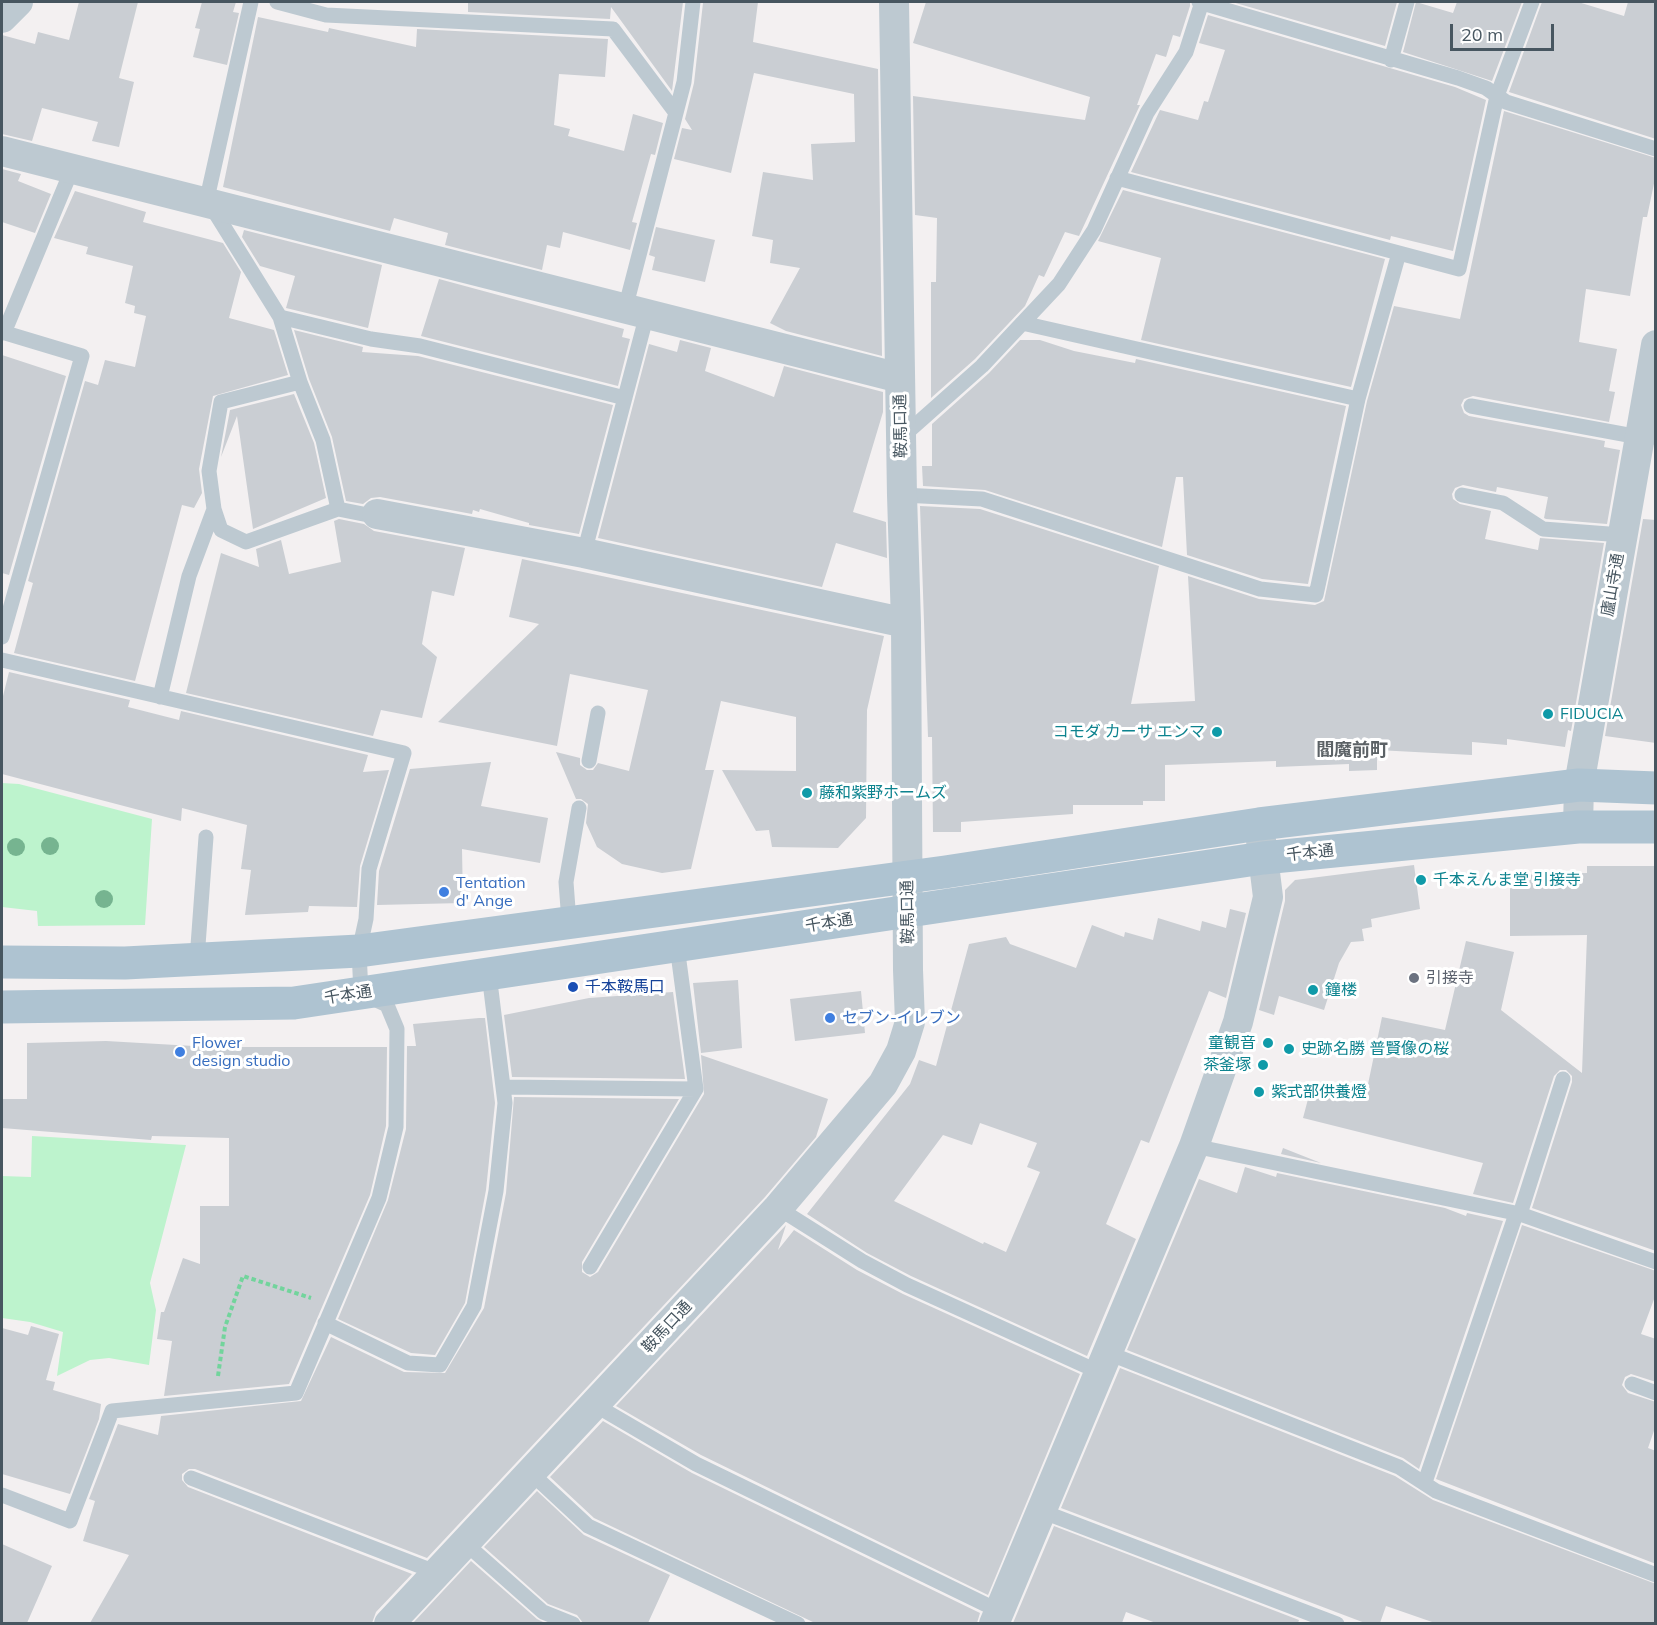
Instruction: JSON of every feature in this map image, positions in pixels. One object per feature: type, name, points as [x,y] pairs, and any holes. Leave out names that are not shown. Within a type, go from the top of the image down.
[{"type":"main road","name":"千本通","points":[[2,962],[124,963],[359,951],[907,877],[1259,825],[1579,785],[1656,788]]},
{"type":"main road","name":"千本通","points":[[2,1007],[294,1003],[1263,858],[1578,827],[1656,827]]},
{"type":"street","points":[[2,18],[18,2]]},
{"type":"street","name":"鞍馬口通","points":[[389,1623],[778,1208],[883,1084],[901,1051],[910,1022],[906,623],[894,2]]},
{"type":"street","points":[[2,151],[900,378]]},
{"type":"street","name":"廬山寺通","points":[[1578,827],[1579,785],[1622,535],[1647,437],[1656,345]]},
{"type":"street","points":[[376,514],[584,553],[906,623]]},
{"type":"street","points":[[996,1617],[1194,1146],[1238,1022],[1268,897],[1259,825]]},
{"type":"lane","points":[[250,2],[208,203],[280,317],[300,382],[323,440],[338,509]]},
{"type":"lane","points":[[277,2],[326,15],[613,29],[676,113]]},
{"type":"lane","points":[[584,553],[625,398],[636,311],[684,82],[693,2]]},
{"type":"lane","points":[[901,438],[982,366],[1059,284],[1094,230],[1147,113],[1186,52],[1200,2],[1458,78],[1486,88],[1506,102],[1656,149]]},
{"type":"lane","points":[[1391,60],[1407,2]]},
{"type":"lane","points":[[1117,178],[1459,269],[1497,96],[1532,2]]},
{"type":"lane","points":[[2,636],[82,357],[3,333],[72,169]]},
{"type":"lane","points":[[902,495],[982,500],[1260,589],[1316,595],[1358,399],[1399,253]]},
{"type":"lane","points":[[280,317],[371,339],[420,346],[625,398]]},
{"type":"lane","points":[[1022,323],[1358,399]]},
{"type":"lane","points":[[300,382],[221,402],[209,471],[214,509],[221,530],[246,542],[338,509],[368,515],[376,514]]},
{"type":"lane","points":[[1471,406],[1647,437]]},
{"type":"lane","points":[[1462,495],[1503,503],[1543,529],[1622,535]]},
{"type":"lane","points":[[160,697],[189,576],[214,509]]},
{"type":"lane","points":[[2,660],[404,753],[369,869],[366,919],[359,951],[361,993],[387,1005],[398,1029],[396,1127],[379,1198],[296,1393],[112,1411],[70,1521],[2,1495]]},
{"type":"lane","points":[[589,761],[598,713]]},
{"type":"lane","points":[[569,922],[566,882],[579,808]]},
{"type":"lane","points":[[197,959],[206,837]]},
{"type":"lane","points":[[590,1268],[696,1089],[677,946]]},
{"type":"lane","points":[[325,1323],[408,1363],[440,1365],[474,1306],[496,1191],[505,1103],[489,974]]},
{"type":"lane","points":[[1425,1482],[1563,1079]]},
{"type":"lane","points":[[503,1087],[696,1089]]},
{"type":"lane","points":[[1194,1146],[1518,1214],[1656,1262]]},
{"type":"lane","points":[[778,1208],[862,1261],[908,1285],[1103,1363],[1399,1467],[1436,1491],[1656,1575]]},
{"type":"lane","points":[[1632,1384],[1656,1393]]},
{"type":"lane","points":[[595,1405],[696,1464],[996,1617]]},
{"type":"lane","points":[[531,1473],[588,1526],[798,1623]]},
{"type":"lane","points":[[191,1478],[438,1573]]},
{"type":"lane","points":[[1041,1511],[1337,1623]]},
{"type":"lane","points":[[465,1543],[543,1612],[573,1623]]},
{"type":"path","points":[[214,1401],[225,1327],[243,1276],[333,1305]]},
{"type":"green space","points":[[2,783],[19,784],[152,819],[145,925],[38,926],[37,911],[2,907]]},
{"type":"green space","points":[[32,1136],[186,1145],[150,1283],[156,1310],[149,1365],[109,1358],[90,1360],[57,1376],[63,1332],[30,1322],[2,1318],[2,1176],[31,1177]]},
{"type":"building","points":[[79,2],[138,2],[119,78],[134,82],[119,147],[92,141],[98,122],[42,108],[32,141],[2,134],[2,35],[35,44],[38,32],[69,40]]},
{"type":"building","points":[[202,2],[236,2],[233,12],[239,13],[227,65],[193,57],[200,29],[195,28]]},
{"type":"building","points":[[468,2],[683,2],[672,91],[611,7],[610,19],[468,12]]},
{"type":"building","points":[[758,2],[753,42],[878,69],[882,356],[786,331],[770,323],[800,268],[770,263],[773,240],[752,236],[763,172],[813,180],[811,144],[855,142],[854,94],[754,73],[731,173],[674,159],[682,128],[692,130],[685,119],[694,83],[703,3]]},
{"type":"building","points":[[926,2],[1190,2],[1180,37],[1173,35],[1166,57],[1156,54],[1137,105],[1140,105],[1079,236],[1065,232],[1044,277],[1039,275],[1025,306],[975,359],[931,398],[931,282],[936,282],[937,218],[915,215],[913,96],[1085,120],[1090,97],[913,43]]},
{"type":"building","points":[[1232,2],[1397,2],[1385,46]]},
{"type":"building","points":[[1416,2],[1453,13],[1457,2],[1522,2],[1492,81],[1403,52]]},
{"type":"building","points":[[1542,2],[1578,2],[1624,16],[1628,2],[1656,2],[1656,139],[1509,92]]},
{"type":"building","points":[[1208,15],[1455,87],[1486,100],[1453,251],[1391,236],[1390,240],[1131,172],[1160,110],[1198,120],[1204,101],[1208,102],[1225,50],[1199,43]]},
{"type":"building","points":[[258,17],[328,32],[329,28],[416,47],[417,29],[608,39],[605,77],[559,74],[554,125],[570,129],[568,136],[624,151],[633,114],[663,123],[655,155],[651,154],[632,222],[637,223],[630,250],[563,232],[560,248],[547,245],[542,270],[445,245],[448,233],[394,218],[390,231],[223,187]]},
{"type":"building","points":[[1504,111],[1656,158],[1656,174],[1647,217],[1643,217],[1630,296],[1586,289],[1579,342],[1617,349],[1609,391],[1615,392],[1609,422],[1473,396],[1464,399],[1461,405],[1464,413],[1469,416],[1605,441],[1604,447],[1620,450],[1607,524],[1546,519],[1544,518],[1548,497],[1497,487],[1496,492],[1463,485],[1455,488],[1452,494],[1453,499],[1460,504],[1491,511],[1485,539],[1538,550],[1540,538],[1604,543],[1571,731],[1568,730],[1565,747],[1507,739],[1507,745],[1472,742],[1472,755],[1377,750],[1377,770],[1349,771],[1349,764],[1276,767],[1276,761],[1165,765],[1165,801],[1143,801],[1143,805],[1073,805],[1073,814],[961,822],[961,832],[933,832],[932,737],[928,737],[920,506],[980,509],[1159,566],[1131,704],[1195,701],[1188,576],[1259,599],[1315,605],[1324,601],[1367,401],[1394,306],[1460,319]]},
{"type":"building","points":[[2,169],[21,174],[18,181],[51,194],[35,233],[2,222]]},
{"type":"building","points":[[1123,190],[1385,259],[1351,387],[1141,340],[1161,258],[1098,241]]},
{"type":"building","points":[[75,191],[146,212],[143,222],[223,243],[241,272],[229,318],[274,330],[288,375],[213,396],[199,469],[202,493],[194,508],[182,505],[135,681],[14,653],[33,583],[28,581],[85,381],[98,385],[105,360],[135,367],[146,316],[134,313],[135,306],[125,303],[133,266],[86,254],[88,247],[54,238]]},
{"type":"building","points":[[656,227],[715,240],[705,282],[652,270],[655,257],[649,255]]},
{"type":"building","points":[[244,230],[382,265],[368,328],[286,308],[295,276],[260,266],[242,237]]},
{"type":"building","points":[[439,279],[624,329],[622,337],[630,339],[618,386],[421,336]]},
{"type":"building","points":[[294,330],[363,347],[362,352],[418,356],[613,405],[579,534],[529,525],[529,523],[480,509],[479,512],[473,510],[472,514],[380,497],[371,498],[363,504],[346,501],[332,437],[309,379]]},
{"type":"building","points":[[680,340],[711,348],[705,371],[774,397],[784,366],[883,392],[883,412],[853,512],[886,522],[887,558],[836,543],[822,587],[598,538],[649,344],[677,352]]},
{"type":"building","points":[[1020,340],[1040,340],[1074,351],[1135,363],[1136,359],[1346,406],[1308,584],[1262,579],[1187,555],[1183,477],[1176,477],[1162,547],[985,490],[923,486],[922,466],[932,466],[932,424],[989,373]]},
{"type":"building","points":[[2,355],[66,376],[9,575],[2,573]]},
{"type":"building","points":[[294,394],[314,443],[326,498],[253,529],[237,416],[221,457],[230,410]]},
{"type":"building","points":[[339,519],[364,524],[374,531],[465,548],[454,596],[432,591],[422,644],[437,657],[422,718],[381,710],[373,736],[186,693],[221,553],[259,567],[256,549],[281,540],[289,574],[341,562],[334,521]]},
{"type":"building","points":[[1643,519],[1656,520],[1656,743],[1605,736]]},
{"type":"building","points":[[522,559],[884,636],[867,710],[866,818],[838,848],[772,847],[769,830],[756,831],[722,770],[796,771],[796,717],[721,701],[705,770],[714,770],[691,869],[662,873],[622,864],[597,847],[586,823],[588,804],[581,799],[576,799],[556,752],[580,758],[580,765],[587,770],[593,770],[598,763],[629,771],[648,690],[570,674],[557,746],[438,722],[539,624],[509,617]]},
{"type":"building","points":[[9,672],[130,700],[128,707],[179,720],[181,711],[368,755],[363,772],[389,770],[360,866],[357,907],[309,906],[308,912],[245,915],[251,870],[241,869],[247,825],[182,808],[181,821],[2,774],[2,700]]},
{"type":"building","points":[[491,762],[481,806],[548,818],[540,863],[462,849],[463,903],[377,905],[379,871],[410,769]]},
{"type":"building","points":[[1414,865],[1420,909],[1371,919],[1372,927],[1362,929],[1364,941],[1351,942],[1339,963],[1324,1010],[1279,996],[1274,1015],[1259,1010],[1285,901],[1285,890],[1295,880]]},
{"type":"building","points":[[1587,866],[1656,866],[1656,1251],[1532,1208],[1572,1082],[1572,1076],[1566,1070],[1560,1070],[1554,1076],[1513,1203],[1473,1194],[1483,1163],[1303,1118],[1312,1084],[1342,1092],[1345,1083],[1367,1089],[1382,1017],[1445,1030],[1466,941],[1514,952],[1501,1010],[1582,1073],[1587,935],[1510,936],[1510,875],[1587,873]]},
{"type":"building","points":[[1230,909],[1246,913],[1226,998],[1209,991],[1149,1143],[1141,1140],[1106,1224],[1136,1239],[1087,1356],[911,1276],[867,1253],[807,1214],[910,1084],[919,1060],[936,1066],[969,944],[1006,937],[1010,944],[1076,968],[1092,925],[1124,937],[1125,932],[1153,940],[1158,918],[1200,931],[1202,921],[1226,928]],"holes":[[[980,1123],[1037,1143],[1027,1167],[1040,1172],[1006,1252],[984,1242],[983,1244],[894,1201],[943,1135],[972,1145]]]},
{"type":"building","points":[[738,980],[742,1048],[701,1053],[693,983]]},
{"type":"building","points":[[861,991],[865,1033],[795,1041],[790,999]]},
{"type":"building","points":[[673,992],[685,1079],[512,1077],[504,1015],[589,998]]},
{"type":"building","points":[[485,1018],[495,1103],[486,1190],[465,1303],[435,1355],[411,1353],[338,1319],[388,1200],[406,1129],[407,1046],[416,1046],[413,1024]]},
{"type":"building","points":[[106,1041],[211,1047],[387,1047],[386,1126],[370,1195],[289,1384],[164,1396],[172,1341],[157,1339],[161,1312],[164,1312],[183,1258],[200,1264],[200,1206],[229,1206],[229,1138],[152,1136],[151,1140],[2,1128],[2,1099],[27,1099],[27,1043]]},
{"type":"building","points":[[701,1055],[828,1099],[816,1137],[765,1197],[427,1558],[195,1469],[189,1469],[182,1474],[182,1480],[188,1487],[412,1574],[376,1612],[372,1623],[90,1623],[129,1555],[83,1541],[95,1501],[89,1499],[118,1424],[158,1435],[161,1416],[301,1401],[331,1337],[404,1372],[445,1373],[484,1308],[506,1193],[514,1097],[679,1099],[582,1262],[582,1272],[590,1277],[598,1272],[704,1094]]},
{"type":"building","points":[[1283,1148],[1321,1163],[1281,1154]]},
{"type":"building","points":[[1245,1167],[1276,1177],[1277,1173],[1445,1208],[1466,1216],[1467,1213],[1503,1221],[1419,1469],[1403,1458],[1127,1350],[1199,1179],[1237,1193]]},
{"type":"building","points":[[786,1225],[778,1250],[794,1230],[857,1270],[903,1294],[1080,1374],[988,1595],[701,1455],[616,1406]]},
{"type":"building","points":[[1522,1225],[1656,1271],[1656,1294],[1641,1334],[1656,1339],[1656,1382],[1631,1374],[1625,1377],[1622,1385],[1628,1393],[1656,1402],[1656,1425],[1648,1448],[1656,1451],[1656,1564],[1436,1479]]},
{"type":"building","points":[[31,1326],[59,1334],[46,1380],[55,1382],[53,1390],[101,1404],[99,1419],[70,1494],[2,1474],[2,1328],[28,1335]]},
{"type":"building","points":[[1120,1368],[1395,1476],[1433,1500],[1656,1584],[1656,1623],[1435,1623],[1386,1606],[1380,1623],[1365,1623],[1061,1508]]},
{"type":"building","points":[[603,1421],[692,1473],[980,1613],[977,1623],[815,1623],[594,1518],[550,1477]]},
{"type":"building","points":[[537,1491],[584,1535],[670,1575],[648,1623],[583,1623],[577,1615],[548,1604],[484,1547]]},
{"type":"building","points":[[1054,1526],[1299,1620],[1298,1623],[1156,1623],[1126,1612],[1122,1623],[1013,1623]]},
{"type":"building","points":[[2,1544],[52,1566],[27,1623],[2,1623]]},
{"type":"building","points":[[471,1561],[537,1619],[545,1623],[413,1623]]},
{"type":"place","name":"FIDUCIA","points":[[1548,714]]},
{"type":"place","name":"コモダ カーサ エンマ","points":[[1217,732]]},
{"type":"place","name":"藤和紫野ホームズ","points":[[807,793]]},
{"type":"place","name":"千本えんま堂 引接寺","points":[[1421,880]]},
{"type":"place","name":"Tentation d' Ange","points":[[444,892]]},
{"type":"place","name":"引接寺","points":[[1414,978]]},
{"type":"place","name":"千本鞍馬口","points":[[573,987]]},
{"type":"place","name":"鐘楼","points":[[1313,990]]},
{"type":"place","name":"セブン-イレブン","points":[[830,1018]]},
{"type":"place","name":"童観音","points":[[1268,1043]]},
{"type":"place","name":"史跡名勝 普賢像の桜","points":[[1289,1049]]},
{"type":"place","name":"Flower design studio","points":[[180,1052]]},
{"type":"place","name":"茶釜塚","points":[[1263,1065]]},
{"type":"place","name":"紫式部供養燈","points":[[1259,1092]]},
{"type":"district","name":"閻魔前町","points":[[1352,751]]}]
